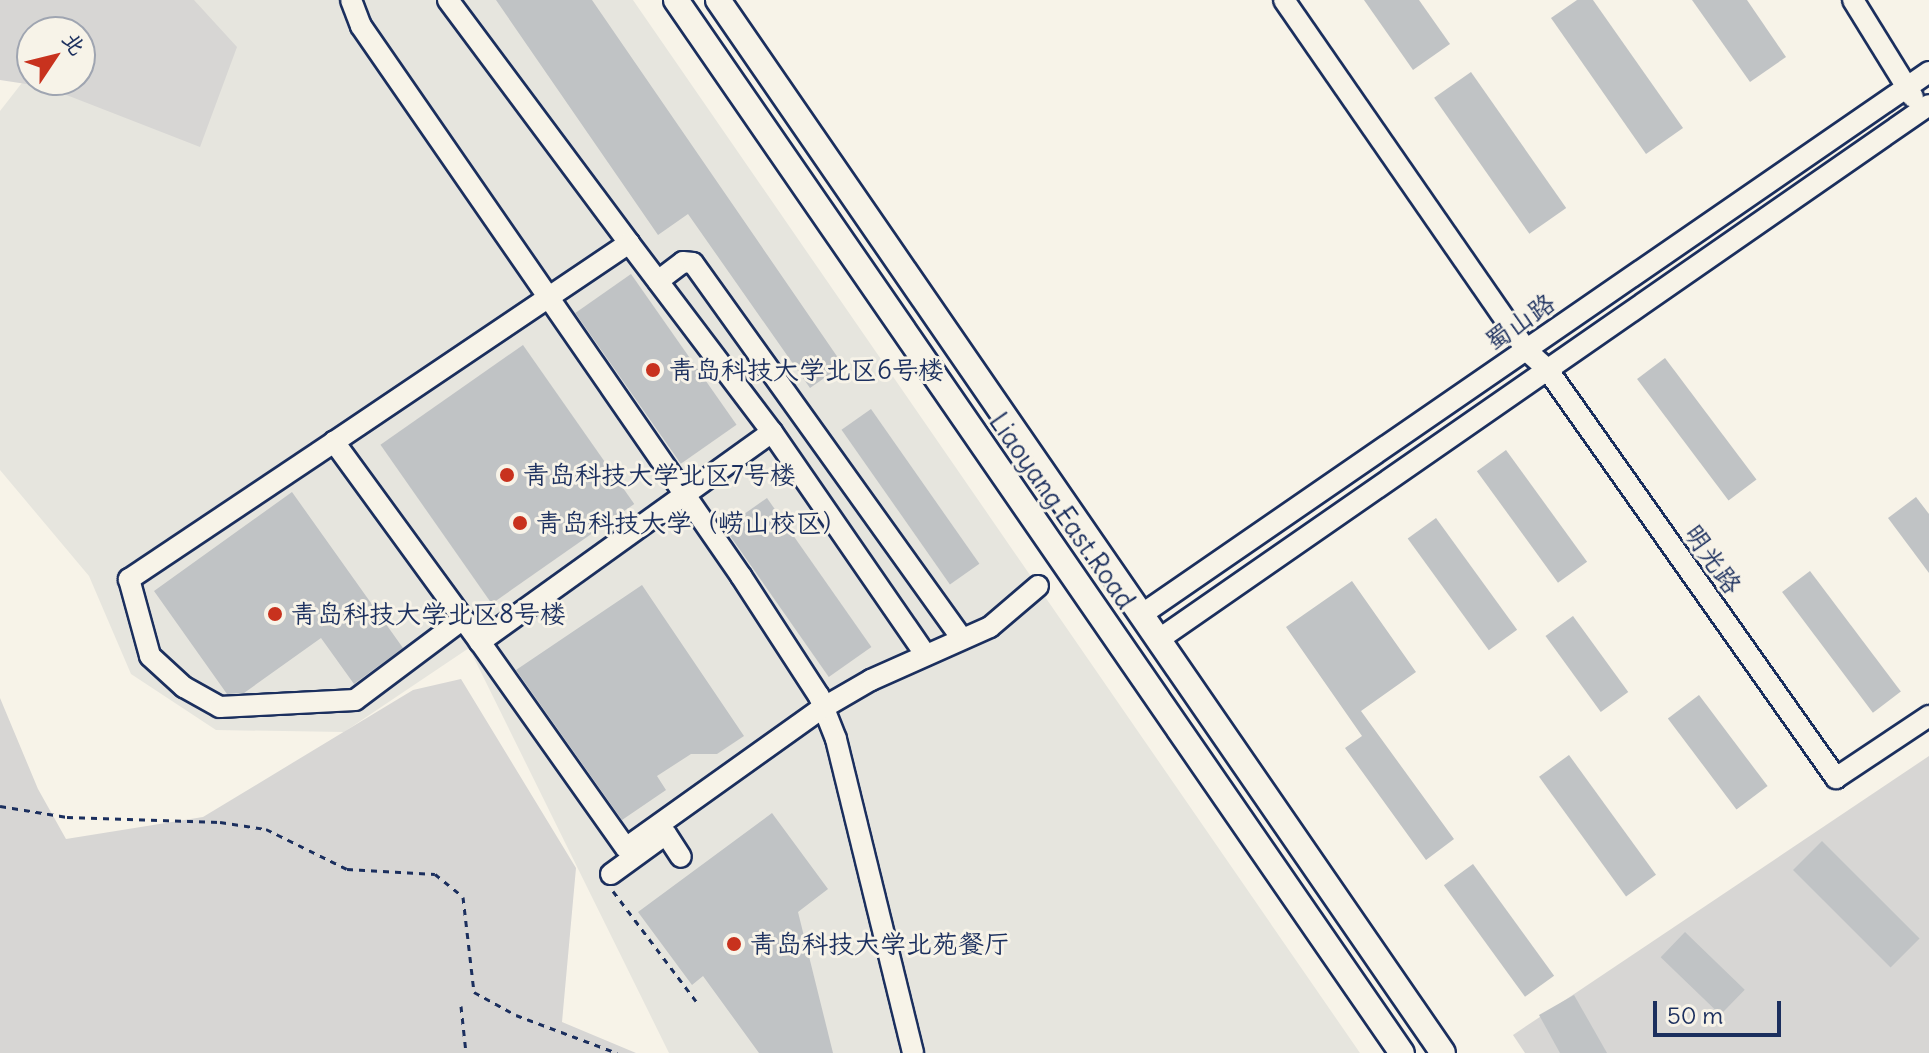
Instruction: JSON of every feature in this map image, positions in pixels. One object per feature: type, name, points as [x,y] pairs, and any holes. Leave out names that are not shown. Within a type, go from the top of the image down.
[{"type":"main road","name":"Liaoyang East Road","points":[[676,0],[1402,1053]]},
{"type":"main road","name":"Liaoyang East Road","points":[[718,0],[1443,1053]]},
{"type":"street","points":[[351,0],[361,26],[819,696],[821,709],[836,739],[913,1053]]},
{"type":"street","points":[[448,0],[772,432],[926,655]]},
{"type":"street","name":"明光路","points":[[1284,0],[1836,778],[1929,716]]},
{"type":"street","name":"明光路","points":[[1299,0],[1531,346]]},
{"type":"street","points":[[1853,0],[1907,87],[1927,112]]},
{"type":"street","name":"蜀山路","points":[[1141,615],[1929,72]]},
{"type":"street","name":"蜀山路","points":[[1158,640],[1547,369],[1927,112]]},
{"type":"street","points":[[463,619],[355,700],[220,707],[184,687],[150,656],[129,579],[629,243]]},
{"type":"street","points":[[658,281],[683,262],[693,263],[962,639]]},
{"type":"street","points":[[480,642],[772,432]]},
{"type":"street","points":[[334,442],[626,848],[821,709],[871,680],[990,627],[1038,586]]},
{"type":"street","points":[[611,874],[666,834],[681,857]]},
{"type":"path","points":[[0,806],[67,817],[220,822],[266,829],[347,869],[435,874],[463,897],[474,992],[516,1015],[617,1053]]},
{"type":"path","points":[[611,874],[612,889],[696,1001]]},
{"type":"path","points":[[461,1006],[466,1053]]},
{"type":"shaded area","points":[[0,0],[194,0],[237,47],[200,147],[69,96],[96,96],[96,16],[16,16],[16,82],[0,80]]},
{"type":"shaded area","name":"青岛科技大学（崂山校区）","points":[[88,0],[633,0],[1360,1053],[669,1053],[469,648],[344,732],[216,730],[131,674],[89,576],[0,470],[0,111],[16,90],[16,96],[96,96],[96,16],[84,16]]},
{"type":"shaded area","points":[[461,679],[576,868],[562,1022],[636,1053],[0,1053],[0,698],[38,789],[66,839],[203,817],[413,690]]},
{"type":"shaded area","points":[[1929,756],[1929,1053],[1525,1053],[1513,1035]]},
{"type":"building","points":[[496,0],[592,0],[843,365],[810,388],[688,214],[658,235]]},
{"type":"building","points":[[1364,0],[1419,0],[1450,44],[1413,70]]},
{"type":"building","points":[[1577,0],[1593,0],[1683,128],[1646,154],[1551,18]]},
{"type":"building","points":[[1692,0],[1747,0],[1786,57],[1750,82]]},
{"type":"building","points":[[1471,72],[1566,208],[1529,234],[1434,98]]},
{"type":"building","name":"青岛科技大学北区6号楼","points":[[631,274],[737,425],[681,464],[575,313]]},
{"type":"building","name":"青岛科技大学北区7号楼","points":[[523,345],[634,504],[492,604],[380,445]]},
{"type":"building","points":[[1665,358],[1756,479],[1729,500],[1637,379]]},
{"type":"building","points":[[871,409],[979,564],[950,584],[842,430]]},
{"type":"building","points":[[1506,450],[1587,562],[1558,583],[1477,471]]},
{"type":"building","name":"青岛科技大学北区8号楼","points":[[292,492],[403,648],[354,684],[321,638],[244,693],[227,694],[154,591]]},
{"type":"building","points":[[1916,497],[1929,514],[1929,573],[1888,518]]},
{"type":"building","points":[[767,498],[871,647],[829,677],[724,528]]},
{"type":"building","points":[[1436,518],[1517,630],[1489,650],[1408,539]]},
{"type":"building","points":[[1810,571],[1901,692],[1873,713],[1782,592]]},
{"type":"building","points":[[1352,581],[1416,672],[1361,711],[1454,839],[1426,860],[1345,748],[1362,736],[1286,627]]},
{"type":"building","points":[[642,585],[744,736],[717,754],[691,754],[657,776],[666,790],[622,820],[516,670]]},
{"type":"building","points":[[1573,616],[1628,692],[1601,712],[1545,636]]},
{"type":"building","points":[[1699,695],[1768,786],[1736,810],[1668,718]]},
{"type":"building","points":[[1569,755],[1656,875],[1626,896],[1539,777]]},
{"type":"building","name":"青岛科技大学北苑餐厅","points":[[772,813],[828,889],[798,912],[833,1053],[759,1053],[703,976],[692,985],[638,912]]},
{"type":"building","points":[[1822,841],[1920,939],[1891,968],[1793,870]]},
{"type":"building","points":[[1473,864],[1554,976],[1525,997],[1444,885]]},
{"type":"building","points":[[1685,932],[1745,990],[1720,1015],[1661,957]]},
{"type":"building","points":[[1574,995],[1607,1053],[1560,1053],[1539,1015]]},
{"type":"place","name":"青岛科技大学北区6号楼","points":[[653,370]]},
{"type":"place","name":"青岛科技大学北区7号楼","points":[[507,475]]},
{"type":"place","name":"青岛科技大学（崂山校区）","points":[[520,523]]},
{"type":"place","name":"青岛科技大学北区8号楼","points":[[275,614]]},
{"type":"place","name":"青岛科技大学北苑餐厅","points":[[734,944]]}]
